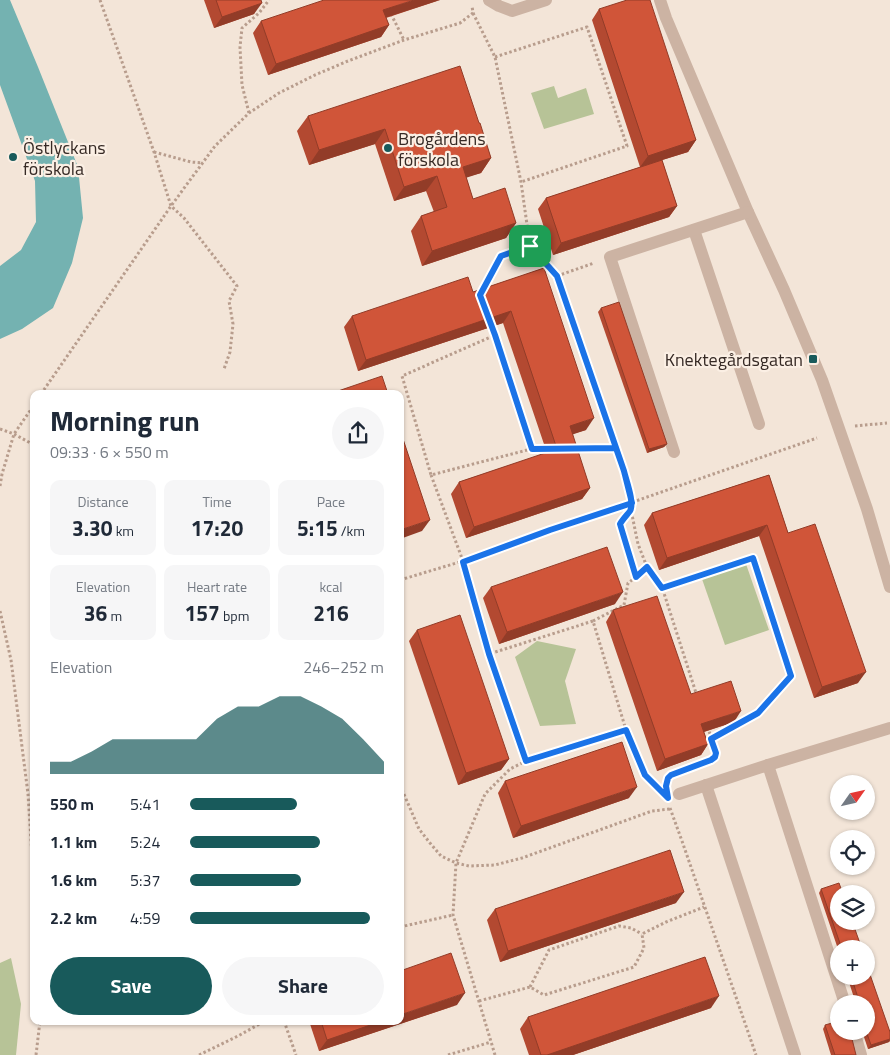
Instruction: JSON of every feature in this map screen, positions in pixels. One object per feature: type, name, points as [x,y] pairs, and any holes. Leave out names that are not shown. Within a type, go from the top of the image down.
[{"type":"street","points":[[489,0],[512,11],[546,0]]},
{"type":"street","points":[[660,0],[748,212],[784,290],[822,380],[867,509],[890,587]]},
{"type":"street","points":[[674,452],[610,257],[748,212]]},
{"type":"street","points":[[694,230],[759,424]]},
{"type":"street","points":[[673,796],[890,728]]},
{"type":"street","points":[[768,765],[842,995]]},
{"type":"street","points":[[706,785],[795,1055]]},
{"type":"street","points":[[857,1040],[861,1055]]},
{"type":"path","points":[[249,113],[242,85],[240,47],[242,28],[259,13],[269,0]]},
{"type":"path","points":[[472,0],[473,13],[495,57],[521,182],[530,246],[557,276],[624,471],[632,503],[631,510],[638,544],[647,567],[662,588],[699,701]]},
{"type":"path","points":[[102,1],[171,206],[184,218],[238,286],[230,301],[233,324],[230,352],[224,369]]},
{"type":"path","points":[[388,8],[404,40]]},
{"type":"path","points":[[45,390],[171,206],[215,146],[249,113],[279,92],[315,75],[404,40],[460,23],[473,13]]},
{"type":"path","points":[[495,57],[587,27],[627,146],[521,182]]},
{"type":"path","points":[[154,152],[190,162],[203,163]]},
{"type":"path","points":[[480,295],[501,256],[530,246]]},
{"type":"path","points":[[557,276],[610,257]]},
{"type":"path","points":[[489,319],[532,449]]},
{"type":"path","points":[[495,335],[402,376],[431,475],[463,562],[489,654],[526,761]]},
{"type":"path","points":[[0,486],[14,434],[30,411]]},
{"type":"path","points":[[855,426],[887,423]]},
{"type":"path","points":[[0,429],[30,443]]},
{"type":"path","points":[[404,579],[463,562],[817,438]]},
{"type":"path","points":[[569,449],[616,448]]},
{"type":"path","points":[[431,475],[532,449],[550,449]]},
{"type":"path","points":[[631,510],[620,524],[636,577]]},
{"type":"path","points":[[662,588],[753,558],[791,676],[758,713],[711,739]]},
{"type":"path","points":[[489,654],[592,621],[624,605],[628,583],[647,567]]},
{"type":"path","points":[[0,611],[11,660],[28,794],[30,825]]},
{"type":"path","points":[[592,621],[626,730],[645,775],[673,796]]},
{"type":"path","points":[[666,786],[671,775],[715,757],[716,753],[705,720]]},
{"type":"path","points":[[495,1055],[453,915],[456,863],[485,794],[510,769],[526,761],[626,730]]},
{"type":"path","points":[[404,794],[419,828],[441,856],[456,863],[469,866],[495,865],[522,858],[652,811],[670,809],[756,1055]]},
{"type":"path","points":[[642,934],[704,907]]},
{"type":"path","points":[[404,925],[453,915]]},
{"type":"path","points":[[478,1001],[530,986],[549,950],[619,926],[631,928],[642,934]]},
{"type":"path","points":[[530,986],[544,995],[634,967],[644,948],[642,934]]},
{"type":"path","points":[[36,1055],[40,1025]]},
{"type":"path","points":[[198,1055],[258,1025]]},
{"type":"path","points":[[285,1025],[296,1055]]},
{"type":"path","points":[[448,1055],[491,1042]]},
{"type":"green space","points":[[554,86],[558,98],[586,88],[594,114],[544,129],[531,93]]},
{"type":"green space","points":[[746,564],[769,630],[725,645],[702,579]]},
{"type":"green space","points":[[537,641],[576,649],[565,681],[576,724],[540,726],[515,657]]},
{"type":"green space","points":[[11,958],[21,1004],[16,1055],[0,1055],[0,963]]},
{"type":"water","points":[[0,0],[10,0],[78,167],[83,218],[72,263],[53,308],[22,329],[0,339],[0,266],[21,250],[36,222],[35,181],[0,85]]},
{"type":"building","points":[[216,0],[261,0],[262,3],[222,17]]},
{"type":"building","points":[[324,0],[414,0],[383,10],[389,25],[276,64],[261,21]]},
{"type":"building","points":[[627,0],[650,0],[696,140],[648,156],[599,9]]},
{"type":"building","points":[[460,66],[491,158],[463,167],[473,199],[505,188],[516,223],[432,251],[421,216],[447,207],[437,176],[404,187],[385,129],[319,150],[308,116]]},
{"type":"building","points":[[662,160],[677,206],[561,243],[546,198]]},
{"type":"building","points":[[544,268],[594,418],[570,426],[590,488],[474,527],[459,482],[557,449],[511,311],[366,360],[352,316],[468,277],[473,292]]},
{"type":"building","points":[[619,302],[667,444],[649,449],[601,308]]},
{"type":"building","points":[[382,376],[387,390],[341,390]]},
{"type":"building","points":[[404,442],[430,520],[404,529]]},
{"type":"building","points":[[769,475],[788,533],[815,524],[866,672],[822,687],[767,525],[667,558],[652,513]]},
{"type":"building","points":[[607,547],[623,592],[507,632],[491,587]]},
{"type":"building","points":[[657,596],[691,694],[731,681],[741,711],[701,724],[708,744],[665,759],[613,610]]},
{"type":"building","points":[[460,615],[509,759],[466,773],[417,630]]},
{"type":"building","points":[[622,742],[637,787],[521,826],[505,781]]},
{"type":"building","points":[[670,850],[684,892],[508,951],[495,909]]},
{"type":"building","points":[[830,886],[830,915],[821,889]]},
{"type":"building","points":[[835,930],[855,930],[859,940],[839,940]]},
{"type":"building","points":[[451,953],[465,993],[404,1014],[404,970]]},
{"type":"building","points":[[705,957],[719,996],[547,1055],[541,1055],[528,1017]]},
{"type":"building","points":[[854,985],[874,985],[890,1032],[890,1039],[871,1045],[869,1040],[875,1040],[875,995],[857,995]]},
{"type":"building","points":[[830,1024],[830,1040],[825,1025]]},
{"type":"building","points":[[322,1025],[370,1025],[327,1040]]},
{"type":"building","points":[[830,1040],[852,1040],[856,1055],[835,1055]]},
{"type":"place","name":"Brogårdens förskola","points":[[388,148]]},
{"type":"place","name":"Östlyckans förskola","points":[[13,157]]},
{"type":"place","name":"Knektegårdsgatan","points":[[813,359]]},
{"type":"route","points":[[530,246],[501,256],[480,295],[532,449],[616,448],[632,503],[550,530],[463,562],[489,654],[526,761],[626,730],[645,775],[668,798],[666,786],[671,775],[715,757],[716,753],[711,739],[758,713],[791,676],[753,558],[662,588],[647,567],[636,577],[620,524],[631,510],[632,503],[624,471],[557,276],[530,246]]}]
